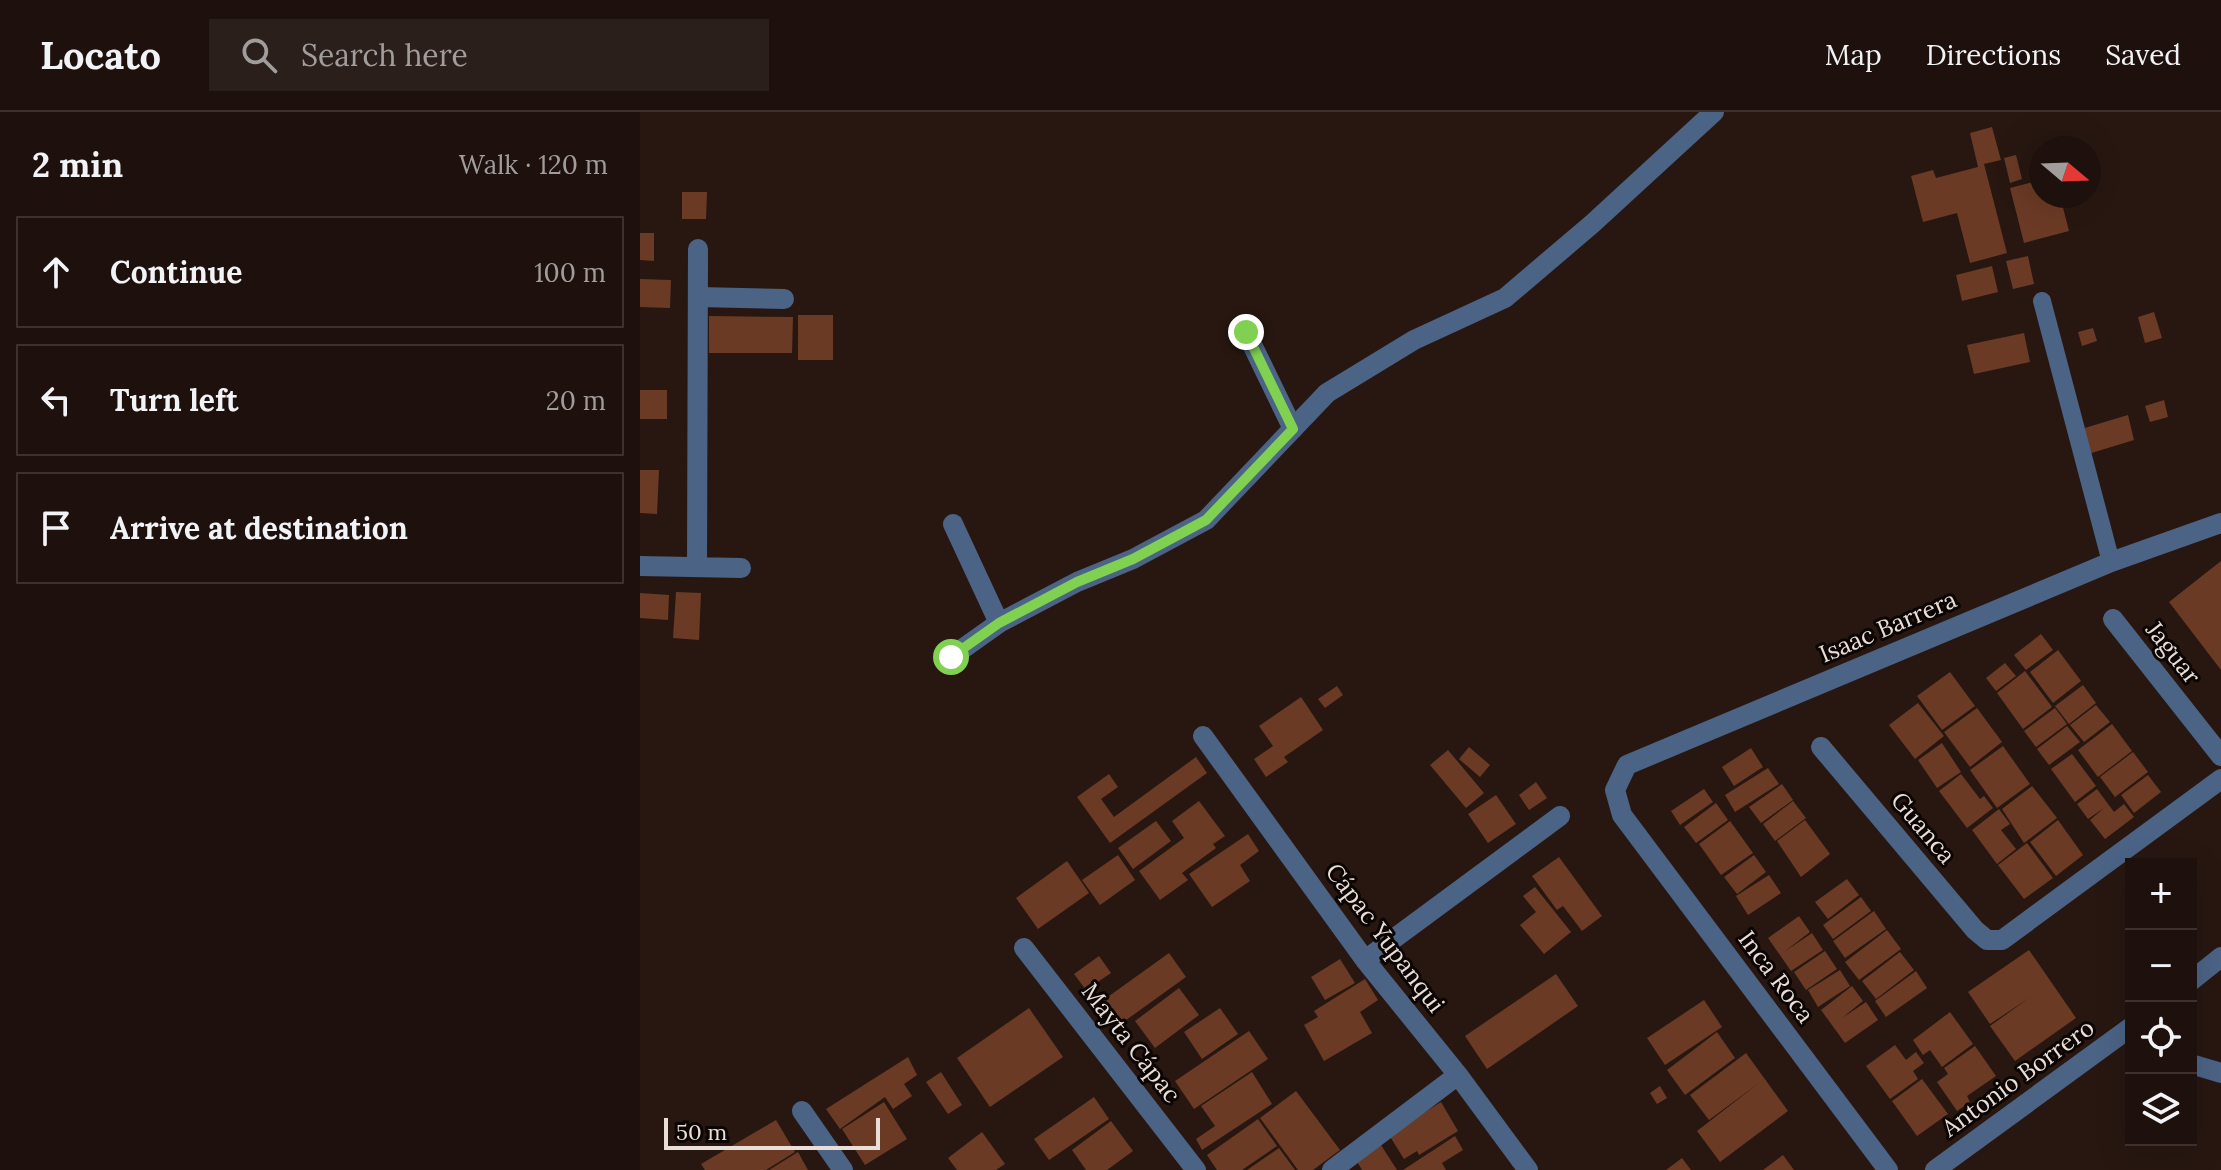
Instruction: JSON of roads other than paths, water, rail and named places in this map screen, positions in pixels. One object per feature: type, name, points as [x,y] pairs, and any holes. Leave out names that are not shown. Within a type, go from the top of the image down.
[{"type":"street","points":[[951,657],[999,623],[1206,520],[1327,393],[1414,340],[1505,298],[1592,224],[1714,112]]},
{"type":"street","points":[[697,567],[698,249]]},
{"type":"street","points":[[698,297],[784,299]]},
{"type":"street","points":[[1246,332],[1293,429]]},
{"type":"street","name":"Isaac Barrera","points":[[1622,815],[1615,790],[1627,765],[2111,562],[2221,523]]},
{"type":"street","points":[[953,524],[999,623]]},
{"type":"street","points":[[640,566],[741,568]]},
{"type":"street","name":"Jaguar","points":[[2113,619],[2221,756]]},
{"type":"street","name":"Cápac Yupanqui","points":[[1203,736],[1365,960],[1458,1075],[1528,1170]]},
{"type":"street","name":"Guanca","points":[[1821,747],[1975,930],[1987,940],[2002,940],[2221,779]]},
{"type":"street","name":"Inca Roca","points":[[1622,815],[1888,1170]]},
{"type":"street","points":[[1365,960],[1560,816]]},
{"type":"street","name":"Mayta Cápac","points":[[1024,948],[1196,1170]]},
{"type":"street","points":[[2197,976],[2221,957]]},
{"type":"street","name":"Antonio Borrero","points":[[1935,1170],[2122,1043]]},
{"type":"street","points":[[2197,1066],[2221,1073]]},
{"type":"street","points":[[1332,1170],[1458,1075]]},
{"type":"street","points":[[802,1111],[843,1170]]},
{"type":"lane","points":[[2042,301],[2111,562]]}]
